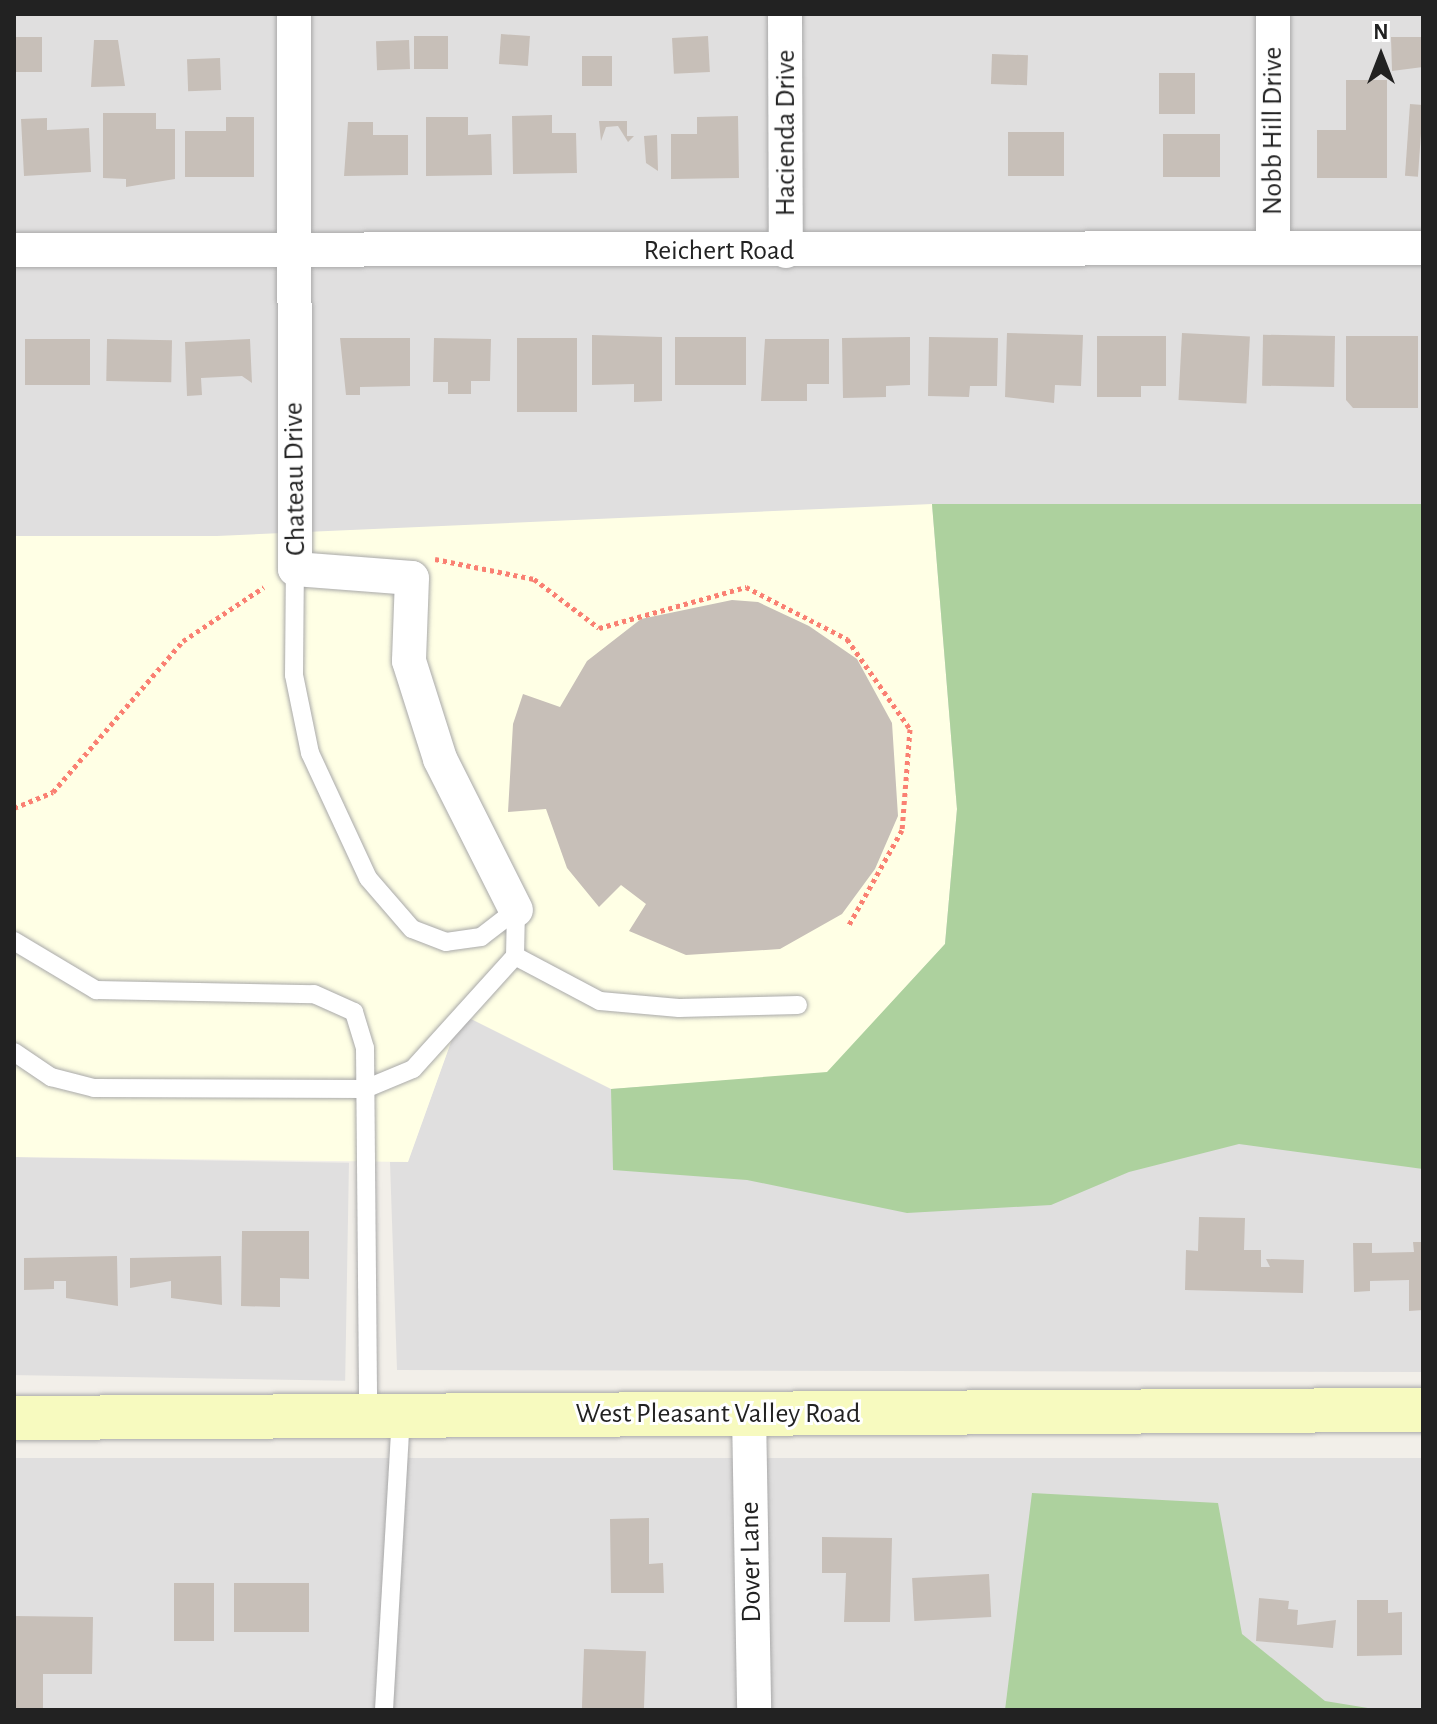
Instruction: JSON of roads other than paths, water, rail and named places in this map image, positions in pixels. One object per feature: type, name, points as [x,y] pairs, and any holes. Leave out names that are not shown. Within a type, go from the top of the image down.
[{"type":"main road","name":"West Pleasant Valley Road","points":[[14,1418],[1423,1410]]},
{"type":"street","name":"Chateau Drive","points":[[294,14],[295,569],[412,578],[409,661],[440,759],[516,910]]},
{"type":"street","name":"Hacienda Drive","points":[[785,14],[786,251]]},
{"type":"street","name":"Nobb Hill Drive","points":[[1273,14],[1273,248]]},
{"type":"street","name":"Reichert Road","points":[[14,250],[1423,248]]},
{"type":"street","name":"Dover Lane","points":[[749,1413],[754,1710]]},
{"type":"lane","points":[[295,569],[294,675],[310,753],[368,878],[412,929],[446,942],[481,937],[516,910]]},
{"type":"lane","points":[[14,1052],[51,1077],[94,1088],[365,1089],[413,1069],[515,956],[516,910]]},
{"type":"lane","points":[[14,941],[96,990],[299,993],[337,1002],[362,1027],[384,1417],[384,1710]]},
{"type":"lane","points":[[515,956],[600,1001],[679,1008],[798,1005]]}]
